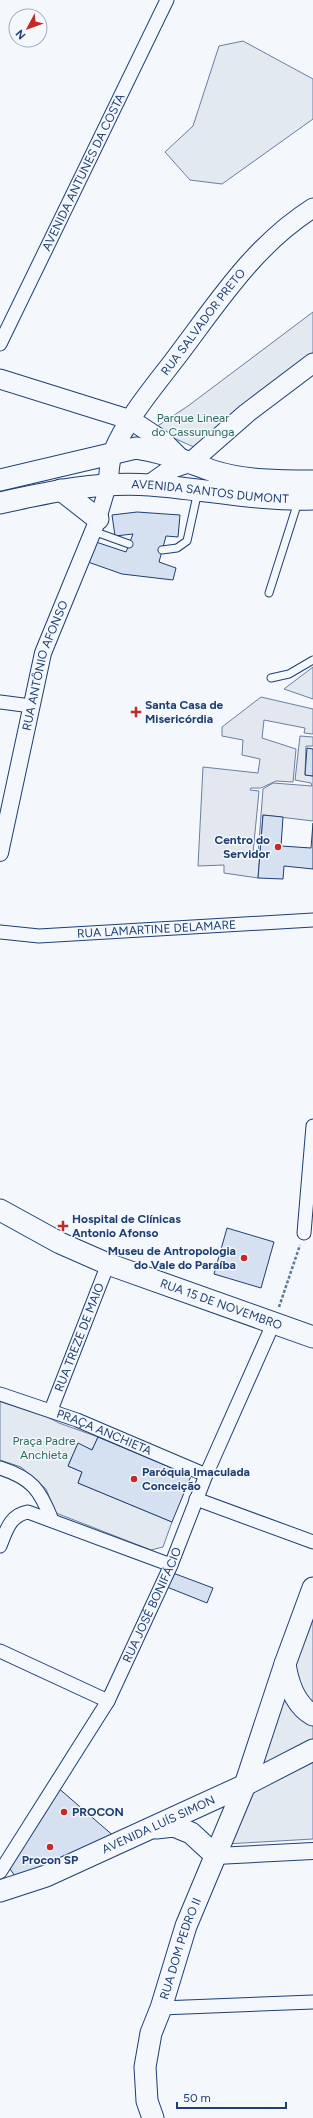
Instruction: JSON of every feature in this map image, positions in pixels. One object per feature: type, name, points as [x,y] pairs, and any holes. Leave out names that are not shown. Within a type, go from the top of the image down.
[{"type":"main road","name":"RUA SALVADOR PRETO","points":[[112,453],[131,420],[246,265],[289,223],[313,208]]},
{"type":"main road","points":[[149,485],[185,460],[313,363]]},
{"type":"main road","points":[[0,379],[131,420],[163,441],[185,460]]},
{"type":"main road","name":"AVENIDA SANTOS DUMONT","points":[[0,480],[136,448],[156,451],[213,471],[237,476],[313,481]]},
{"type":"main road","points":[[108,485],[112,453]]},
{"type":"main road","name":"AVENIDA SANTOS DUMONT","points":[[0,503],[61,490],[108,485],[149,485],[198,491],[306,499]]},
{"type":"main road","points":[[61,490],[95,525]]},
{"type":"main road","name":"RUA 15 DE NOVEMBRO","points":[[0,1210],[60,1243],[108,1264],[313,1337]]},
{"type":"main road","name":"RUA DOM PEDRO II","points":[[153,2118],[147,2101],[145,2067],[151,2033],[161,2008],[186,1926],[245,1785],[285,1664],[313,1588]]},
{"type":"main road","points":[[285,1664],[287,1680],[297,1699],[313,1715]]},
{"type":"main road","name":"AVENIDA LUÍS SIMON","points":[[0,1891],[46,1876],[245,1785],[313,1750]]},
{"type":"main road","points":[[151,1828],[174,1826],[185,1830],[191,1833],[216,1856]]},
{"type":"street","name":"AVENIDA ANTUNES DA COSTA","points":[[0,344],[168,0]]},
{"type":"street","name":"RUA ANTÔNIO AFONSO","points":[[0,853],[43,654],[95,525],[108,485]]},
{"type":"street","points":[[0,702],[31,706]]},
{"type":"street","name":"RUA LAMARTINE DELAMARE","points":[[0,932],[39,936],[313,920]]},
{"type":"street","points":[[304,1233],[313,1126]]},
{"type":"street","name":"RUA TREZE DE MAIO","points":[[51,1410],[108,1264]]},
{"type":"street","name":"RUA JOSÉ BONIFÁCIO","points":[[0,1872],[108,1700],[170,1565],[206,1475],[274,1322]]},
{"type":"street","name":"PRAÇA ANCHIETA","points":[[0,1394],[51,1410],[206,1475]]},
{"type":"street","points":[[0,1468],[18,1474],[41,1494],[52,1520]]},
{"type":"street","points":[[196,1499],[313,1542]]},
{"type":"street","points":[[0,1546],[9,1525],[20,1513],[35,1513],[170,1565]]},
{"type":"street","points":[[0,1651],[108,1700]]},
{"type":"street","points":[[216,1856],[313,1851]]},
{"type":"street","points":[[161,2008],[313,2002]]},
{"type":"lane","points":[[162,550],[177,548],[186,541],[198,491]]},
{"type":"lane","points":[[269,593],[306,499]]},
{"type":"lane","points":[[95,525],[129,544]]},
{"type":"lane","points":[[272,678],[290,674],[313,660]]},
{"type":"path","points":[[274,1322],[304,1233]]},
{"type":"green space","points":[[243,41],[313,79],[313,119],[222,184],[190,180],[165,152],[193,126],[219,46]]},
{"type":"green space","name":"Parque Linear do Cassununga","points":[[313,312],[313,357],[194,447],[153,429],[188,406]]},
{"type":"green space","points":[[313,667],[313,699],[284,689]]},
{"type":"green space","name":"Praça Padre Anchieta","points":[[0,1398],[26,1406],[59,1423],[98,1437],[92,1450],[78,1444],[68,1466],[82,1472],[78,1483],[172,1522],[163,1547],[151,1550],[56,1513],[46,1489],[21,1467],[0,1460]]},
{"type":"green space","points":[[313,1601],[313,1839],[226,1844]]},
{"type":"shaded area","points":[[261,697],[313,709],[313,734],[304,733],[305,728],[264,720],[262,738],[296,749],[293,782],[276,781],[261,788],[251,788],[250,790],[259,791],[253,853],[258,855],[263,789],[273,783],[312,786],[311,783],[295,780],[300,736],[313,737],[313,746],[306,746],[305,775],[313,776],[313,821],[263,815],[258,878],[224,873],[224,865],[198,866],[203,767],[258,773],[260,759],[242,755],[243,740],[222,736],[222,727]]},
{"type":"building","points":[[137,512],[180,515],[178,537],[166,536],[159,562],[176,568],[173,580],[122,574],[88,562],[96,542],[126,552],[133,534],[115,536],[112,515]]},
{"type":"building","points":[[307,748],[313,749],[313,776],[305,775]]},
{"type":"building","name":"Centro do Servidor","points":[[263,815],[283,817],[281,846],[311,848],[313,823],[313,869],[284,866],[283,879],[258,878]]},
{"type":"building","name":"Museu de Antropologia do Vale do Paraíba","points":[[227,1228],[274,1242],[261,1288],[214,1274]]},
{"type":"building","name":"Paróquia Imaculada Conceição","points":[[98,1437],[191,1476],[172,1522],[78,1483],[82,1472],[68,1466],[78,1443],[92,1450]]},
{"type":"building","points":[[173,1573],[213,1588],[207,1603],[167,1587]]},
{"type":"building","name":"PROCON","points":[[56,1786],[116,1838],[24,1877],[15,1876],[10,1869],[11,1862]]},
{"type":"place","name":"Santa Casa de Misericórdia","points":[[136,712]]},
{"type":"place","name":"Centro do Servidor","points":[[278,847]]},
{"type":"place","name":"Hospital de Clínicas Antonio Afonso","points":[[63,1226]]},
{"type":"place","name":"Museu de Antropologia do Vale do Paraíba","points":[[244,1258]]},
{"type":"place","name":"Paróquia Imaculada Conceição","points":[[134,1479]]},
{"type":"place","name":"PROCON","points":[[64,1812]]},
{"type":"place","name":"Procon SP","points":[[50,1847]]}]
